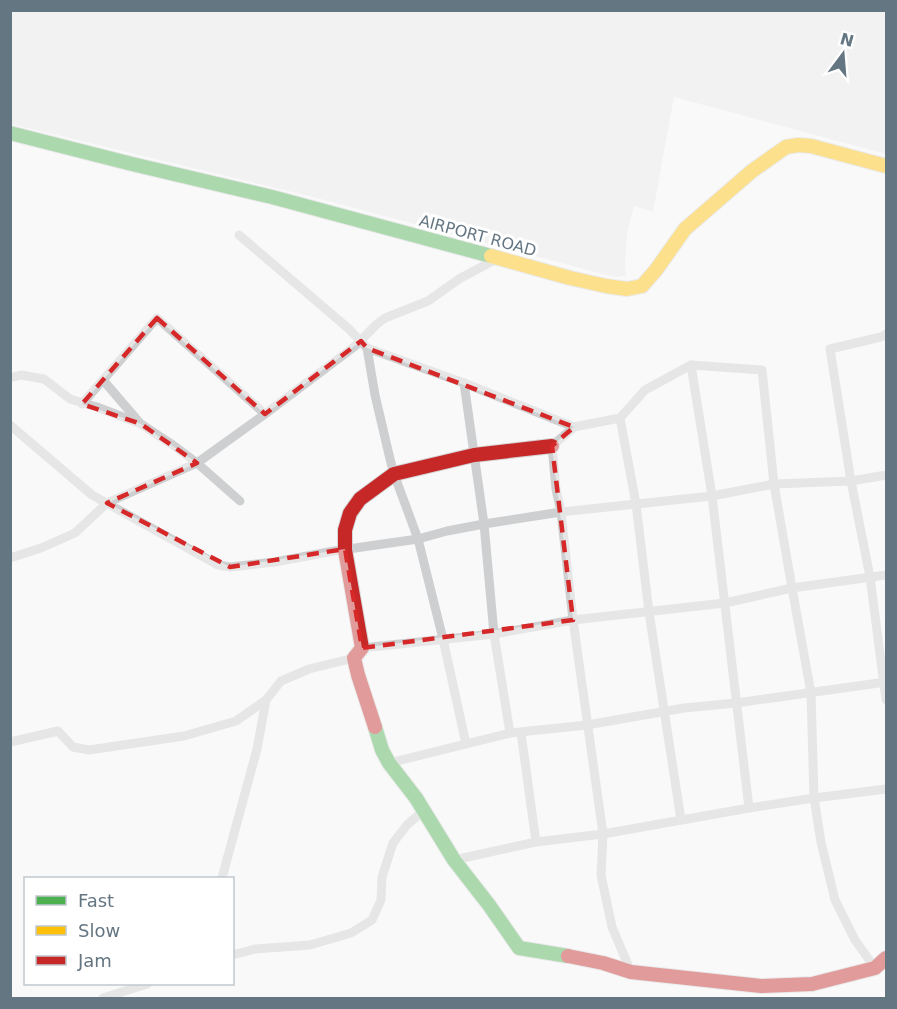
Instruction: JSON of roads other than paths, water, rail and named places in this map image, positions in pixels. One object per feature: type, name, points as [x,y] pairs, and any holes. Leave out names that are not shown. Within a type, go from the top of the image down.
[{"type":"street","name":"AIRPORT ROAD","points":[[10,133],[272,197],[606,286],[627,289],[642,286],[685,229],[752,171],[786,147],[811,146],[886,166]]},
{"type":"street","points":[[239,236],[364,344],[574,427]]},
{"type":"street","points":[[10,558],[75,533],[107,503],[197,463],[364,344],[377,324],[385,318],[428,302],[459,279],[498,258]]},
{"type":"street","points":[[82,404],[157,318],[265,414]]},
{"type":"street","points":[[886,334],[830,349],[851,481],[870,577],[886,700]]},
{"type":"street","points":[[364,344],[394,474],[418,539],[466,744]]},
{"type":"street","points":[[691,365],[712,496],[750,808]]},
{"type":"street","points":[[875,968],[855,940],[835,900],[821,842],[814,798],[812,693],[774,484],[762,370],[691,365],[645,390],[620,418],[574,427],[552,446],[474,455],[394,474],[360,499],[350,513],[345,530],[345,550],[358,653],[382,750],[388,763],[416,798],[454,860],[519,948],[593,961],[631,972],[761,986],[812,984],[875,968],[886,958]]},
{"type":"street","points":[[10,378],[21,375],[44,379],[70,399],[141,424],[174,445],[240,501]]},
{"type":"street","points":[[103,380],[141,424]]},
{"type":"street","points":[[464,383],[484,524],[495,634],[510,733]]},
{"type":"street","points":[[620,418],[636,504],[648,612],[681,820]]},
{"type":"street","points":[[10,425],[92,495],[219,565],[231,567],[418,539],[484,524],[561,512],[712,496],[774,484],[851,481],[886,475]]},
{"type":"street","points":[[552,446],[573,620],[603,834],[601,875],[612,927],[631,972]]},
{"type":"street","points":[[10,742],[58,731],[73,747],[89,750],[184,736],[236,721],[266,700],[281,681],[358,653],[443,639],[495,634],[573,620],[725,603],[792,588],[886,575]]},
{"type":"street","points":[[388,763],[510,733],[587,725],[684,708],[885,682]]},
{"type":"street","points":[[223,877],[256,749],[266,700]]},
{"type":"street","points":[[521,733],[536,842]]},
{"type":"street","points":[[454,860],[536,842],[603,834],[750,808],[886,789]]},
{"type":"street","points":[[234,954],[255,949],[310,945],[351,933],[372,920],[381,900],[382,877],[393,843],[407,825],[423,811]]},
{"type":"street","points":[[102,999],[116,997],[145,985]]}]
